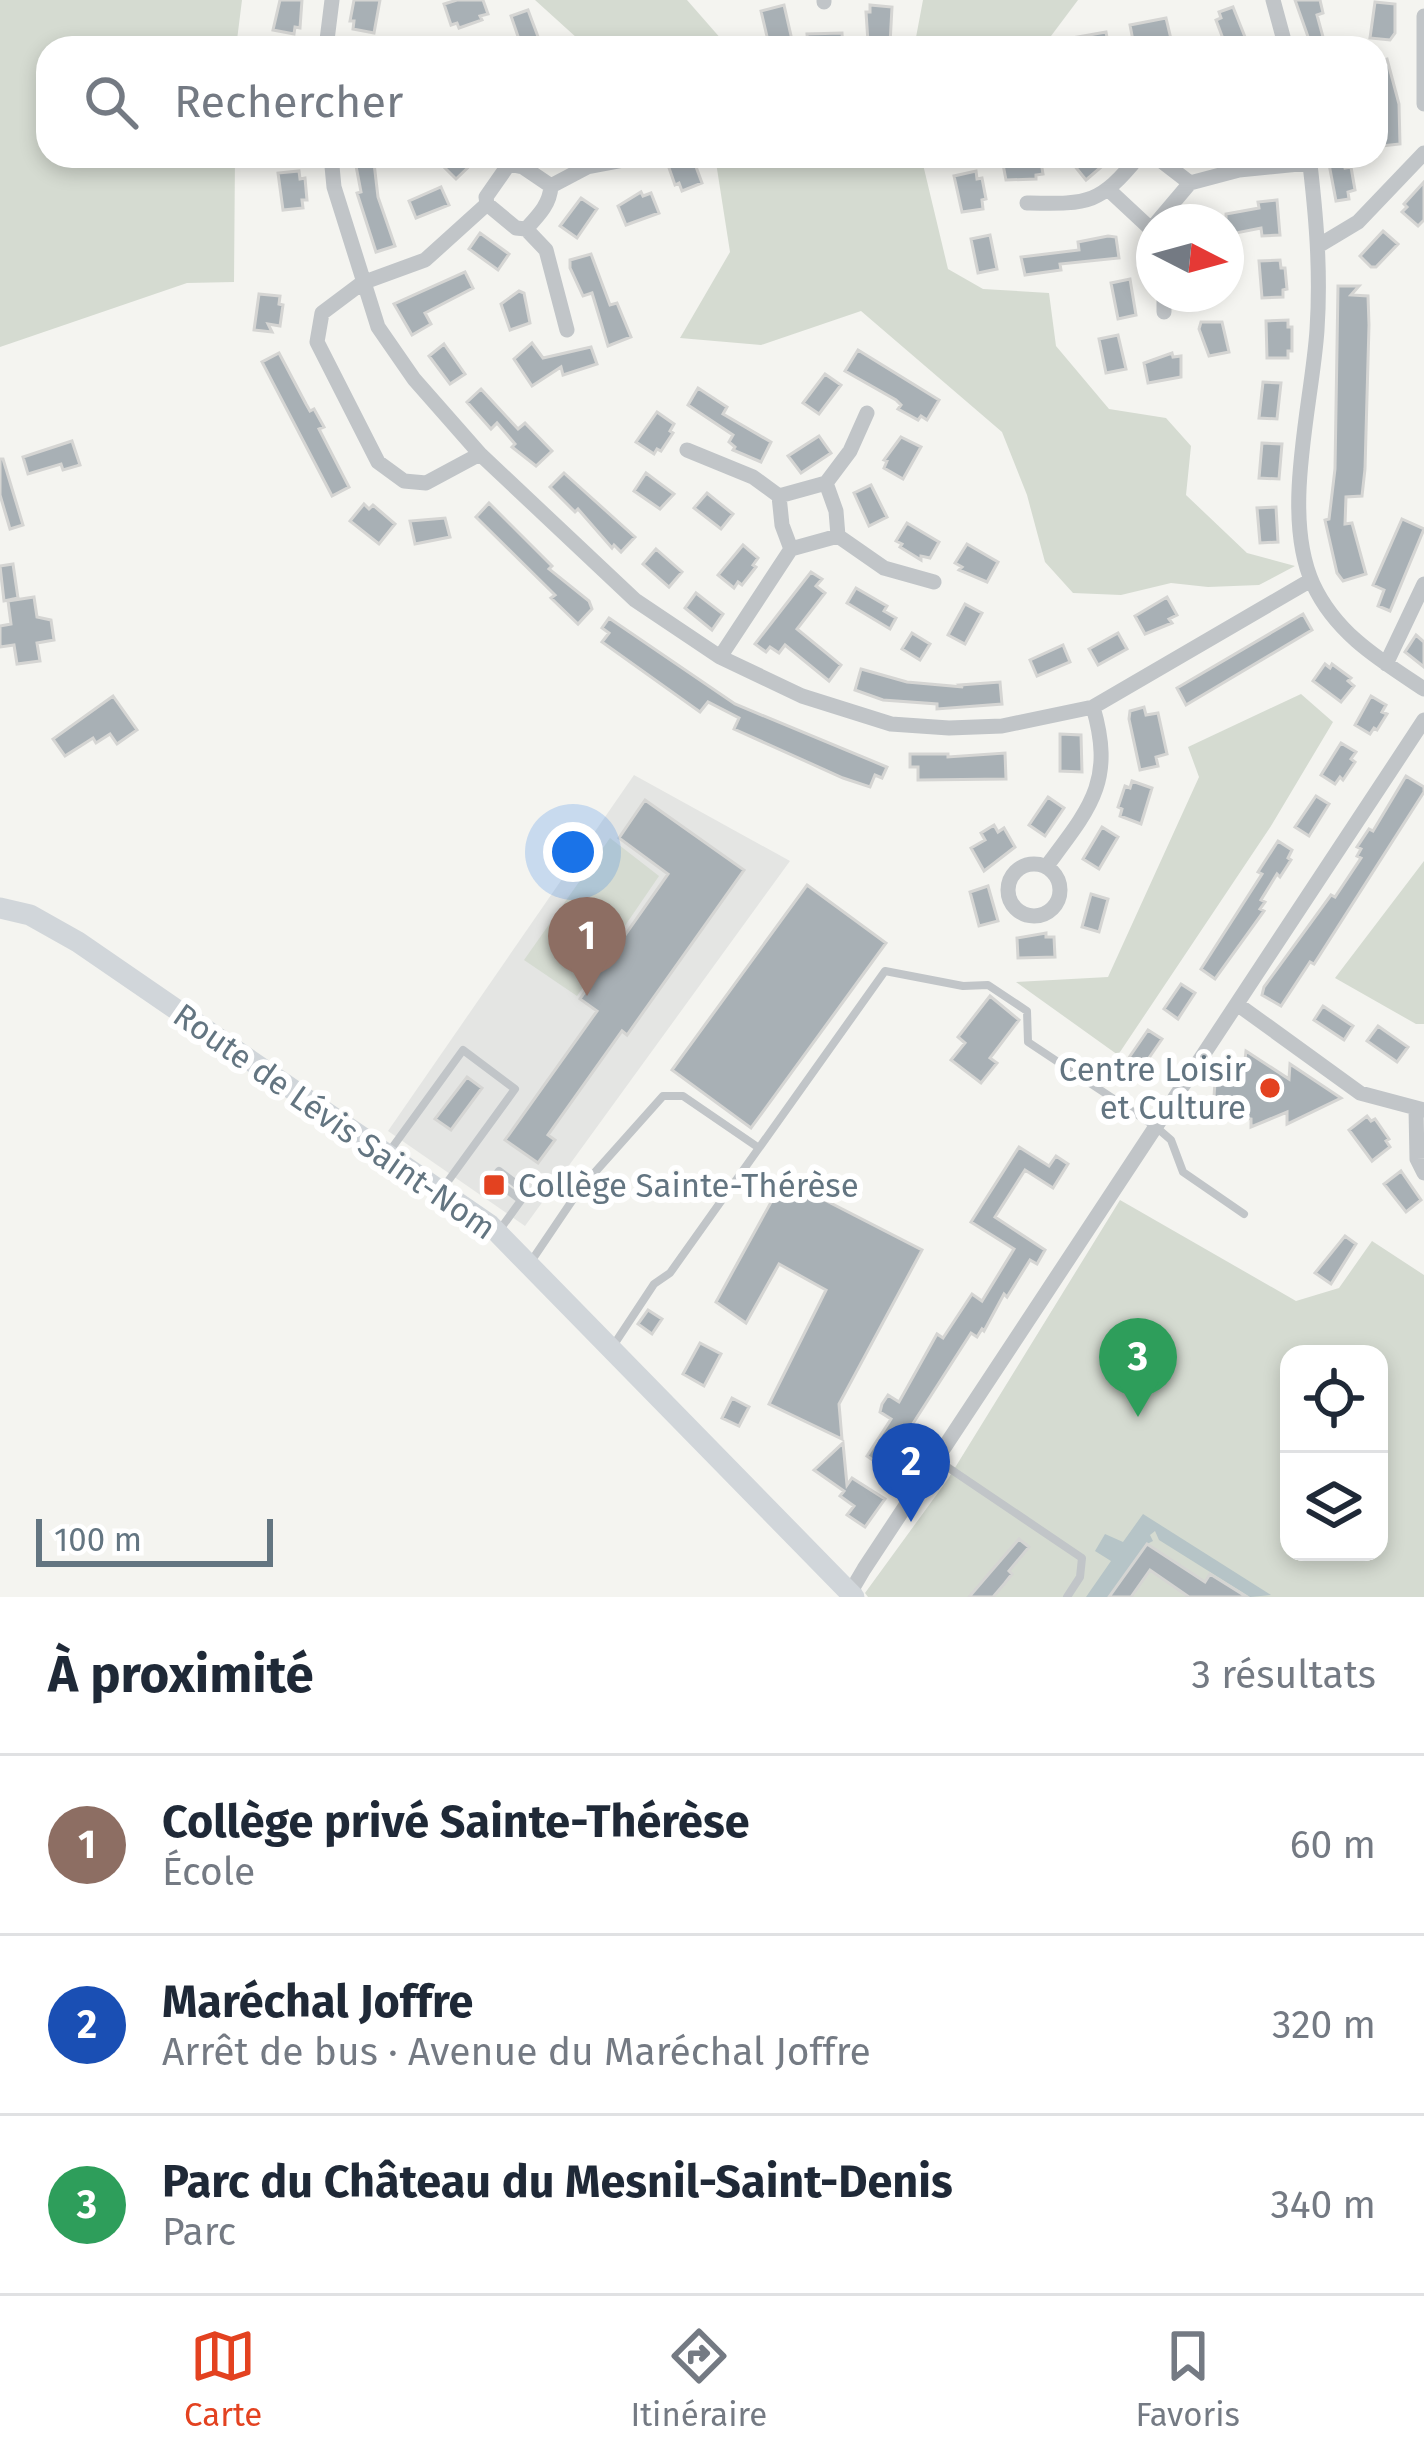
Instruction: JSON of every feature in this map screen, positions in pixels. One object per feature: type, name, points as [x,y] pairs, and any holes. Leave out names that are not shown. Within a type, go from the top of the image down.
[{"type":"street","points":[[328,36],[332,0]]},
{"type":"street","points":[[1273,0],[1283,36]]},
{"type":"street","points":[[1424,16],[1424,104]]},
{"type":"street","points":[[1318,246],[1358,222],[1424,153]]},
{"type":"street","points":[[332,168],[378,327],[480,454],[635,600],[720,657],[802,696],[891,724],[1002,727],[1093,707],[1311,580]]},
{"type":"street","points":[[503,168],[486,197],[487,204],[502,220],[526,229],[546,250],[566,330]]},
{"type":"street","points":[[524,168],[551,186]]},
{"type":"street","points":[[551,186],[585,168]]},
{"type":"street","points":[[1027,203],[1077,204],[1111,191],[1129,168]]},
{"type":"street","points":[[1171,168],[1190,183]]},
{"type":"street","points":[[1173,204],[1190,183],[1252,168]]},
{"type":"street","points":[[1310,168],[1318,246],[1317,327],[1299,502],[1311,580],[1341,628],[1424,689]]},
{"type":"street","points":[[526,229],[550,200],[551,186]]},
{"type":"street","points":[[1111,191],[1136,212]]},
{"type":"street","points":[[480,454],[426,483],[404,481],[378,462],[317,342],[322,314],[362,283],[425,260],[487,204]]},
{"type":"street","points":[[779,496],[826,483],[850,451],[867,413]]},
{"type":"street","points":[[687,450],[753,477],[779,496],[791,549]]},
{"type":"street","points":[[826,483],[838,536]]},
{"type":"street","points":[[720,657],[791,549],[838,536]]},
{"type":"street","points":[[838,536],[884,568],[934,582]]},
{"type":"street","points":[[1386,664],[1424,584]]},
{"type":"street","points":[[1046,867],[1097,789],[1103,742],[1093,707]]},
{"type":"street","points":[[853,1596],[854,1586],[1424,720]]},
{"type":"street","name":"Route de Lévis Saint-Nom","points":[[0,908],[30,915],[61,931],[389,1152],[498,1233],[853,1596]]},
{"type":"street","points":[[1237,1004],[1360,1093],[1420,1109],[1418,1159],[1424,1173]]},
{"type":"lane","points":[[612,1348],[654,1283],[670,1273],[884,971],[963,986],[988,985],[1027,1010],[1028,1042],[1156,1127],[1171,1140],[1183,1172],[1244,1214]]},
{"type":"lane","points":[[389,1152],[463,1050],[515,1089],[442,1189]]},
{"type":"lane","points":[[530,1263],[580,1189],[663,1096],[683,1096],[759,1148]]},
{"type":"lane","points":[[498,1233],[524,1196]]},
{"type":"lane","points":[[937,1460],[1082,1558],[1080,1577],[1067,1597]]},
{"type":"shaded area","points":[[0,0],[242,0],[238,36],[36,36],[36,168],[235,168],[234,282],[187,283],[0,347]]},
{"type":"shaded area","points":[[535,0],[687,0],[718,36],[575,36]]},
{"type":"shaded area","points":[[923,0],[1078,0],[1051,36],[916,36]]},
{"type":"shaded area","points":[[717,168],[924,168],[948,269],[983,289],[1049,293],[1056,346],[1109,409],[1166,418],[1191,446],[1186,495],[1247,553],[1295,566],[1259,585],[1171,583],[1121,595],[1073,593],[1045,562],[1027,495],[1002,432],[861,311],[761,345],[680,338],[730,252]]},
{"type":"shaded area","points":[[1301,694],[1333,722],[1271,826],[1118,1055],[1016,982],[1108,977],[1199,777],[1188,747]]},
{"type":"shaded area","points":[[634,775],[790,861],[525,1226],[388,1131]]},
{"type":"shaded area","points":[[610,838],[659,876],[577,996],[524,960]]},
{"type":"shaded area","points":[[1424,861],[1424,1024],[1416,1024],[1335,978]]},
{"type":"shaded area","points":[[1120,1200],[1296,1301],[1339,1288],[1372,1241],[1424,1275],[1424,1597],[868,1597],[865,1593],[948,1479]]},
{"type":"shaded area","points":[[1143,1514],[1271,1595],[1250,1597],[1159,1540],[1155,1531],[1150,1535],[1153,1541],[1109,1597],[1086,1597],[1111,1561],[1095,1551],[1105,1534],[1123,1542]]},
{"type":"building","points":[[280,0],[302,0],[300,28],[295,27],[294,34],[273,30]]},
{"type":"building","points":[[354,0],[380,0],[374,33],[353,29]]},
{"type":"building","points":[[483,0],[488,14],[459,28],[457,23],[451,25],[444,4]]},
{"type":"building","points":[[1295,0],[1320,0],[1323,13],[1317,15],[1323,36],[1308,36]]},
{"type":"building","points":[[1375,2],[1395,4],[1395,33],[1390,40],[1370,36]]},
{"type":"building","points":[[784,5],[791,36],[767,36],[761,11]]},
{"type":"building","points":[[870,5],[892,7],[890,36],[868,36],[866,12]]},
{"type":"building","points":[[1233,7],[1245,36],[1222,36],[1216,20],[1221,18],[1219,12]]},
{"type":"building","points":[[528,10],[538,36],[518,36],[511,16]]},
{"type":"building","points":[[1166,18],[1170,36],[1132,36],[1130,25]]},
{"type":"building","points":[[1388,63],[1399,104],[1400,144],[1388,145]]},
{"type":"building","points":[[356,168],[375,168],[378,197],[395,246],[376,252],[357,193],[361,192]]},
{"type":"building","points":[[445,168],[467,168],[456,179]]},
{"type":"building","points":[[669,168],[696,168],[702,183],[682,191],[679,183],[675,185]]},
{"type":"building","points":[[1004,168],[1042,168],[1043,174],[1036,179],[1006,180]]},
{"type":"building","points":[[1076,168],[1100,168],[1086,180]]},
{"type":"building","points":[[1330,168],[1351,168],[1355,190],[1348,192],[1349,199],[1336,201]]},
{"type":"building","points":[[299,171],[300,179],[305,178],[307,200],[302,200],[303,208],[283,210],[278,173]]},
{"type":"building","points":[[976,171],[986,199],[983,209],[962,212],[954,176]]},
{"type":"building","points":[[1424,182],[1424,220],[1418,226],[1402,212]]},
{"type":"building","points":[[441,187],[449,205],[416,218],[409,201]]},
{"type":"building","points":[[641,192],[643,196],[651,193],[659,213],[626,225],[618,206]]},
{"type":"building","points":[[581,198],[597,209],[577,238],[560,226]]},
{"type":"building","points":[[1277,200],[1280,235],[1262,236],[1261,228],[1244,231],[1244,211],[1259,208],[1258,202]]},
{"type":"building","points":[[1383,231],[1398,244],[1371,267],[1360,256]]},
{"type":"building","points":[[480,233],[509,254],[498,270],[469,249]]},
{"type":"building","points":[[990,235],[997,269],[978,273],[971,239]]},
{"type":"building","points":[[1116,237],[1119,258],[1060,264],[1061,270],[1025,275],[1021,257],[1079,250],[1078,242]]},
{"type":"building","points":[[591,254],[610,305],[617,303],[631,337],[608,346],[592,293],[583,296],[570,268],[570,260]]},
{"type":"building","points":[[1280,260],[1287,289],[1283,297],[1262,298],[1259,261]]},
{"type":"building","points":[[465,272],[473,288],[425,313],[431,324],[412,335],[394,304]]},
{"type":"building","points":[[1130,279],[1136,315],[1118,319],[1111,283]]},
{"type":"building","points":[[1338,286],[1359,286],[1351,295],[1368,296],[1369,325],[1362,496],[1346,497],[1345,524],[1352,523],[1366,574],[1343,581],[1325,520],[1329,519],[1335,469]]},
{"type":"building","points":[[519,291],[524,293],[530,323],[510,330],[501,304]]},
{"type":"building","points":[[259,294],[280,296],[280,326],[268,324],[272,332],[254,330]]},
{"type":"building","points":[[1288,320],[1292,351],[1288,358],[1267,358],[1266,321]]},
{"type":"building","points":[[1201,322],[1222,322],[1229,352],[1209,356]]},
{"type":"building","points":[[1118,335],[1126,369],[1106,373],[1099,339]]},
{"type":"building","points":[[532,343],[543,358],[591,347],[597,364],[563,375],[561,367],[532,386],[514,359]]},
{"type":"building","points":[[444,344],[465,374],[450,384],[429,356]]},
{"type":"building","points":[[858,350],[939,400],[927,420],[898,409],[901,405],[896,400],[845,371]]},
{"type":"building","points":[[279,353],[310,411],[314,409],[324,427],[319,429],[349,487],[332,496],[262,362]]},
{"type":"building","points":[[1172,353],[1181,356],[1181,377],[1148,383],[1144,363]]},
{"type":"building","points":[[825,374],[841,385],[819,414],[803,403]]},
{"type":"building","points":[[1263,382],[1281,383],[1277,419],[1259,418]]},
{"type":"building","points":[[698,388],[727,407],[723,414],[771,442],[761,462],[733,450],[729,442],[733,435],[688,405]]},
{"type":"building","points":[[481,389],[518,429],[525,423],[552,451],[536,466],[512,447],[515,444],[497,423],[491,429],[467,402]]},
{"type":"building","points":[[657,412],[674,424],[661,451],[654,454],[636,442]]},
{"type":"building","points":[[819,436],[831,453],[801,473],[788,456]]},
{"type":"building","points":[[901,437],[921,447],[903,479],[884,468],[884,460]]},
{"type":"building","points":[[72,441],[80,465],[63,470],[61,464],[28,474],[23,457]]},
{"type":"building","points":[[1262,443],[1282,444],[1279,479],[1259,478]]},
{"type":"building","points":[[0,459],[23,525],[10,529],[0,495]]},
{"type":"building","points":[[564,473],[635,537],[621,552],[550,487]]},
{"type":"building","points":[[646,473],[674,494],[660,509],[634,491]]},
{"type":"building","points":[[871,485],[887,517],[869,526],[854,493]]},
{"type":"building","points":[[707,493],[733,514],[721,529],[694,508]]},
{"type":"building","points":[[489,503],[552,566],[549,569],[589,601],[592,609],[578,624],[476,517]]},
{"type":"building","points":[[364,504],[369,509],[373,505],[395,524],[379,544],[350,521]]},
{"type":"building","points":[[1276,507],[1278,542],[1260,543],[1257,508]]},
{"type":"building","points":[[445,518],[450,537],[415,544],[410,521]]},
{"type":"building","points":[[1402,519],[1424,529],[1390,611],[1378,606],[1384,590],[1373,585]]},
{"type":"building","points":[[907,523],[939,542],[930,558],[921,556],[921,560],[896,541]]},
{"type":"building","points":[[967,544],[998,562],[987,582],[959,570],[962,567],[955,563]]},
{"type":"building","points":[[743,545],[758,558],[742,585],[738,582],[734,588],[718,575]]},
{"type":"building","points":[[656,549],[682,572],[669,587],[643,564]]},
{"type":"building","points":[[13,564],[18,598],[4,601],[0,566]]},
{"type":"building","points":[[811,572],[822,579],[816,586],[825,593],[797,629],[841,665],[829,681],[785,645],[779,653],[770,647],[766,652],[755,644]]},
{"type":"building","points":[[856,588],[887,606],[884,611],[896,618],[890,629],[847,603]]},
{"type":"building","points":[[696,593],[723,614],[712,630],[685,608]]},
{"type":"building","points":[[34,597],[37,617],[51,620],[54,640],[37,643],[40,661],[17,664],[14,645],[0,647],[0,626],[11,624],[8,601]]},
{"type":"building","points":[[1167,597],[1177,615],[1169,619],[1172,623],[1145,634],[1135,616]]},
{"type":"building","points":[[965,604],[982,613],[965,644],[948,635]]},
{"type":"building","points":[[1303,614],[1312,630],[1186,705],[1177,688]]},
{"type":"building","points":[[609,618],[735,704],[887,767],[882,778],[875,775],[870,787],[843,778],[734,729],[739,718],[708,702],[700,712],[602,642],[609,633],[602,628]]},
{"type":"building","points":[[912,633],[930,644],[920,660],[902,649]]},
{"type":"building","points":[[1118,633],[1127,649],[1098,665],[1089,649]]},
{"type":"building","points":[[1416,635],[1424,642],[1424,667],[1405,652]]},
{"type":"building","points":[[1063,645],[1070,662],[1037,676],[1030,660]]},
{"type":"building","points":[[1325,664],[1351,678],[1348,681],[1354,686],[1341,702],[1313,681]]},
{"type":"building","points":[[861,669],[907,682],[963,687],[960,685],[1000,682],[1002,704],[937,709],[937,704],[883,700],[855,690]]},
{"type":"building","points":[[113,696],[137,730],[117,744],[110,734],[96,743],[93,738],[65,756],[53,739]]},
{"type":"building","points":[[1371,696],[1386,705],[1382,712],[1387,714],[1370,734],[1355,725]]},
{"type":"building","points":[[1144,707],[1146,715],[1158,713],[1167,754],[1156,757],[1158,766],[1140,770],[1129,719],[1130,711]]},
{"type":"building","points":[[1060,734],[1081,735],[1082,772],[1060,771]]},
{"type":"building","points":[[1341,743],[1356,752],[1351,759],[1355,762],[1335,784],[1321,775]]},
{"type":"building","points":[[1005,753],[1006,779],[918,780],[918,767],[910,767],[910,754]]},
{"type":"building","points":[[1406,776],[1424,787],[1424,792],[1314,964],[1310,962],[1281,1006],[1262,995],[1361,858],[1357,847],[1369,829],[1373,831]]},
{"type":"building","points":[[1132,781],[1152,788],[1141,824],[1120,816],[1118,807],[1125,786],[1130,788]]},
{"type":"building","points":[[1316,796],[1329,804],[1309,836],[1295,827]]},
{"type":"building","points":[[1048,797],[1064,808],[1045,836],[1029,825]]},
{"type":"building","points":[[645,800],[744,870],[627,1035],[622,1031],[548,1135],[555,1140],[538,1163],[505,1140],[597,1011],[580,999],[668,874],[619,838]]},
{"type":"building","points":[[994,825],[998,832],[1004,828],[1015,847],[984,871],[971,848],[985,840],[981,833]]},
{"type":"building","points":[[1102,827],[1118,837],[1099,869],[1083,859]]},
{"type":"building","points":[[1278,841],[1292,850],[1291,860],[1261,900],[1264,911],[1215,979],[1201,969]]},
{"type":"building","points":[[807,885],[886,943],[751,1128],[672,1070]]},
{"type":"building","points":[[988,886],[998,921],[979,926],[970,892]]},
{"type":"building","points":[[1091,894],[1108,899],[1099,932],[1082,927]]},
{"type":"building","points":[[1046,933],[1054,937],[1055,957],[1018,958],[1017,938]]},
{"type":"building","points":[[1181,984],[1195,993],[1178,1019],[1164,1009]]},
{"type":"building","points":[[990,996],[1019,1020],[990,1058],[997,1063],[981,1083],[951,1060],[965,1043],[958,1037]]},
{"type":"building","points":[[1323,1006],[1353,1026],[1344,1040],[1314,1020]]},
{"type":"building","points":[[1378,1026],[1408,1047],[1397,1062],[1367,1041]]},
{"type":"building","points":[[1148,1030],[1162,1039],[1142,1068],[1128,1059]]},
{"type":"building","name":"Centre Loisir et Culture","points":[[1246,1051],[1289,1079],[1290,1064],[1341,1098],[1287,1124],[1287,1112],[1251,1127],[1251,1119],[1227,1115],[1214,1097],[1216,1067],[1244,1069]]},
{"type":"building","points":[[467,1077],[482,1088],[451,1130],[435,1119]]},
{"type":"building","points":[[1367,1116],[1375,1119],[1390,1147],[1372,1161],[1349,1130]]},
{"type":"building","points":[[1019,1147],[1049,1166],[1056,1156],[1068,1164],[1053,1188],[1025,1170],[995,1217],[1045,1250],[1037,1264],[1030,1260],[1007,1297],[1004,1294],[984,1331],[977,1337],[971,1333],[887,1464],[879,1459],[877,1463],[867,1456],[891,1419],[880,1412],[882,1404],[888,1395],[899,1402],[937,1334],[943,1338],[972,1294],[982,1301],[1014,1249],[971,1222]]},
{"type":"building","points":[[1401,1171],[1421,1200],[1406,1212],[1384,1184]]},
{"type":"building","points":[[781,1184],[797,1193],[800,1188],[815,1195],[922,1250],[839,1404],[842,1439],[769,1404],[826,1290],[779,1264],[746,1323],[716,1302]]},
{"type":"building","points":[[1345,1236],[1356,1244],[1331,1284],[1315,1273]]},
{"type":"building","points":[[648,1310],[662,1319],[652,1334],[638,1324]]},
{"type":"building","points":[[700,1343],[721,1354],[704,1386],[683,1374]]},
{"type":"building","points":[[732,1398],[749,1407],[739,1426],[722,1418]]},
{"type":"building","points":[[843,1443],[847,1485],[852,1478],[885,1499],[865,1527],[847,1515],[854,1506],[840,1496],[844,1491],[814,1470]]},
{"type":"building","points":[[1019,1539],[1029,1547],[993,1597],[969,1597]]},
{"type":"building","points":[[1147,1544],[1205,1582],[1210,1574],[1247,1597],[1189,1597],[1150,1570],[1131,1597],[1109,1597]]},
{"type":"place","name":"Collège privé Sainte-Thérèse","points":[[587,996]]},
{"type":"place","name":"Centre Loisir et Culture","points":[[1270,1088]]},
{"type":"place","name":"Collège Sainte-Thérèse","points":[[494,1185]]},
{"type":"place","name":"Parc du Château du Mesnil-Saint-Denis","points":[[1138,1417]]},
{"type":"place","name":"Maréchal Joffre","points":[[911,1522]]}]
